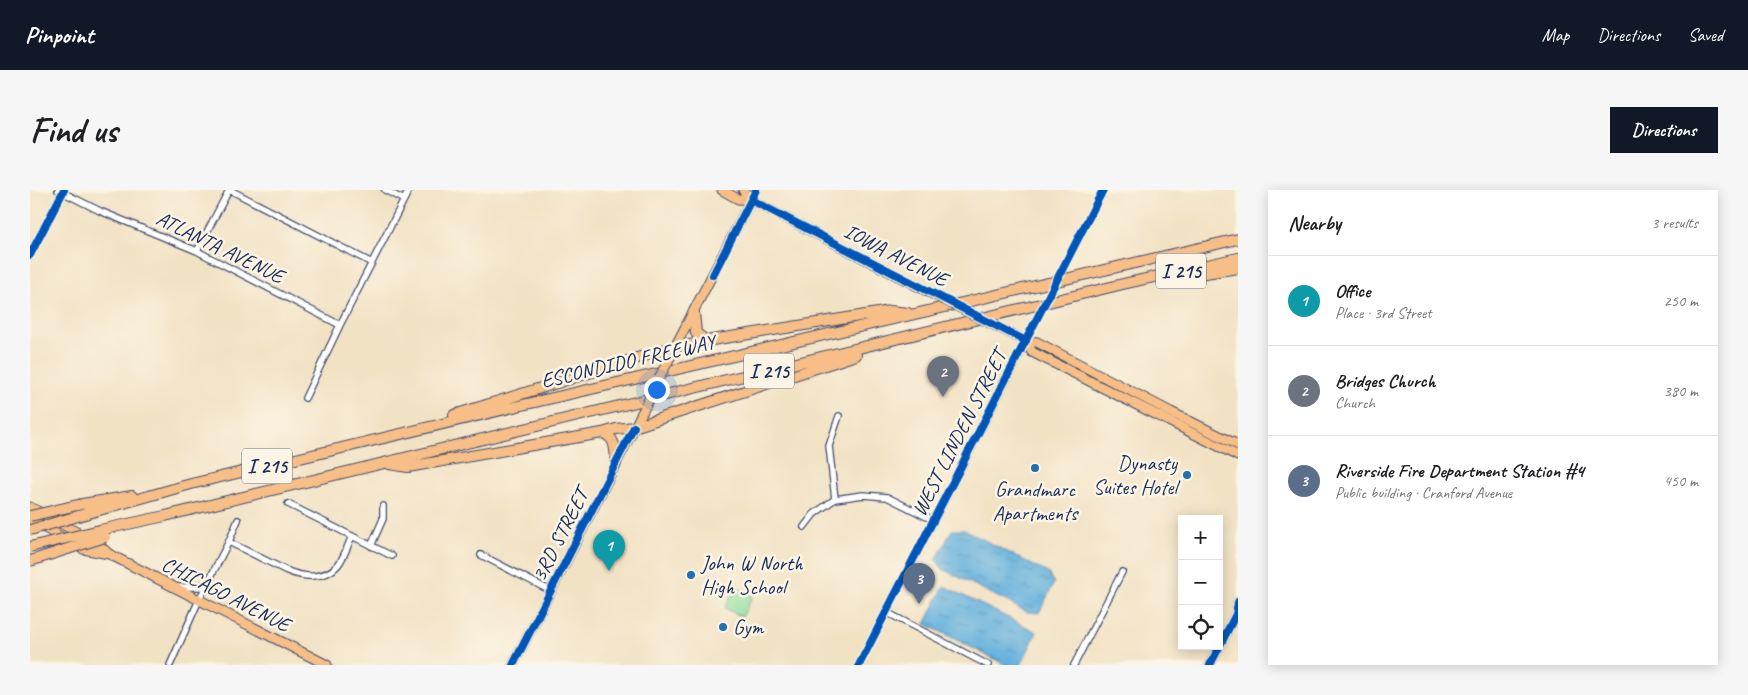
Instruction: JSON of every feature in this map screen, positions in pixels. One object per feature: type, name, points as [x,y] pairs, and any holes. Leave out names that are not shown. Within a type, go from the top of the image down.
[{"type":"highway","name":"ESCONDIDO FREEWAY","points":[[30,530],[83,509],[160,493],[573,393],[1214,245],[1238,237]]},
{"type":"highway","name":"ESCONDIDO FREEWAY","points":[[102,534],[165,516],[383,463],[1123,284],[1238,258]]},
{"type":"highway","points":[[1123,284],[1238,268]]},
{"type":"highway","points":[[374,441],[572,377],[706,341],[890,311],[918,314]]},
{"type":"highway","points":[[694,312],[696,333],[706,341]]},
{"type":"highway","points":[[383,463],[408,467],[602,433],[794,377],[921,334]]},
{"type":"highway","points":[[602,433],[611,437],[614,442],[616,464]]},
{"type":"highway","points":[[30,516],[83,509]]},
{"type":"highway","points":[[30,547],[102,534]]},
{"type":"highway","points":[[30,562],[102,534]]},
{"type":"main road","name":"IOWA AVENUE","points":[[722,190],[738,199],[751,200],[1011,334],[1026,341],[1037,342],[1170,412],[1238,445]]},
{"type":"main road","name":"IOWA AVENUE","points":[[743,190],[751,200]]},
{"type":"main road","points":[[751,200],[756,190]]},
{"type":"main road","points":[[30,255],[61,191]]},
{"type":"main road","name":"3RD STREET","points":[[513,665],[751,200]]},
{"type":"main road","name":"IOWA AVENUE","points":[[1026,341],[1032,352],[1238,456]]},
{"type":"main road","name":"WEST LINDEN STREET","points":[[859,665],[1026,341]]},
{"type":"main road","name":"CHICAGO AVENUE","points":[[30,507],[97,543],[109,554],[327,665]]},
{"type":"main road","name":"CHICAGO AVENUE","points":[[30,520],[83,549],[109,554]]},
{"type":"main road","points":[[1210,665],[1237,613],[1238,602]]},
{"type":"street","points":[[197,251],[230,190],[372,263]]},
{"type":"street","points":[[385,190],[404,200]]},
{"type":"street","points":[[305,398],[409,190]]},
{"type":"street","name":"WEST LINDEN STREET","points":[[1026,341],[1103,190]]},
{"type":"street","name":"ATLANTA AVENUE","points":[[61,191],[100,211],[197,251],[340,325]]},
{"type":"street","points":[[835,499],[828,446],[839,416]]},
{"type":"street","points":[[804,527],[814,514],[835,499],[863,495],[881,495],[933,520]]},
{"type":"street","points":[[288,504],[392,556]]},
{"type":"street","points":[[371,546],[383,519],[383,506]]},
{"type":"street","points":[[170,665],[238,520]]},
{"type":"street","points":[[229,542],[294,574],[310,577],[324,574],[338,565],[352,536]]},
{"type":"street","points":[[481,555],[551,591]]},
{"type":"street","points":[[1074,665],[1122,572]]},
{"type":"street","points":[[174,587],[199,587],[209,580]]},
{"type":"street","points":[[886,612],[975,662],[988,665]]},
{"type":"green space","points":[[736,587],[753,596],[742,617],[725,608]]},
{"type":"water","points":[[952,530],[965,530],[1048,573],[1054,583],[1039,613],[1027,612],[943,569],[936,560]]},
{"type":"water","points":[[944,586],[1037,632],[1021,665],[1006,665],[925,624]]},
{"type":"cycle path","points":[[30,255],[64,190]]},
{"type":"cycle path","points":[[713,275],[756,190]]},
{"type":"cycle path","points":[[859,665],[1103,190]]},
{"type":"cycle path","points":[[751,200],[1026,341]]},
{"type":"cycle path","points":[[513,665],[634,427]]},
{"type":"cycle path","points":[[1210,665],[1236,614],[1238,602]]},
{"type":"place","name":"Bridges Church","points":[[943,397]]},
{"type":"place","name":"Grandmarc Apartments","points":[[1035,468]]},
{"type":"place","name":"Dynasty Suites Hotel","points":[[1187,475]]},
{"type":"place","name":"Office","points":[[609,571]]},
{"type":"place","name":"John W North High School","points":[[691,575]]},
{"type":"place","name":"Riverside Fire Department Station #4","points":[[919,604]]},
{"type":"place","name":"Gym","points":[[723,627]]}]
